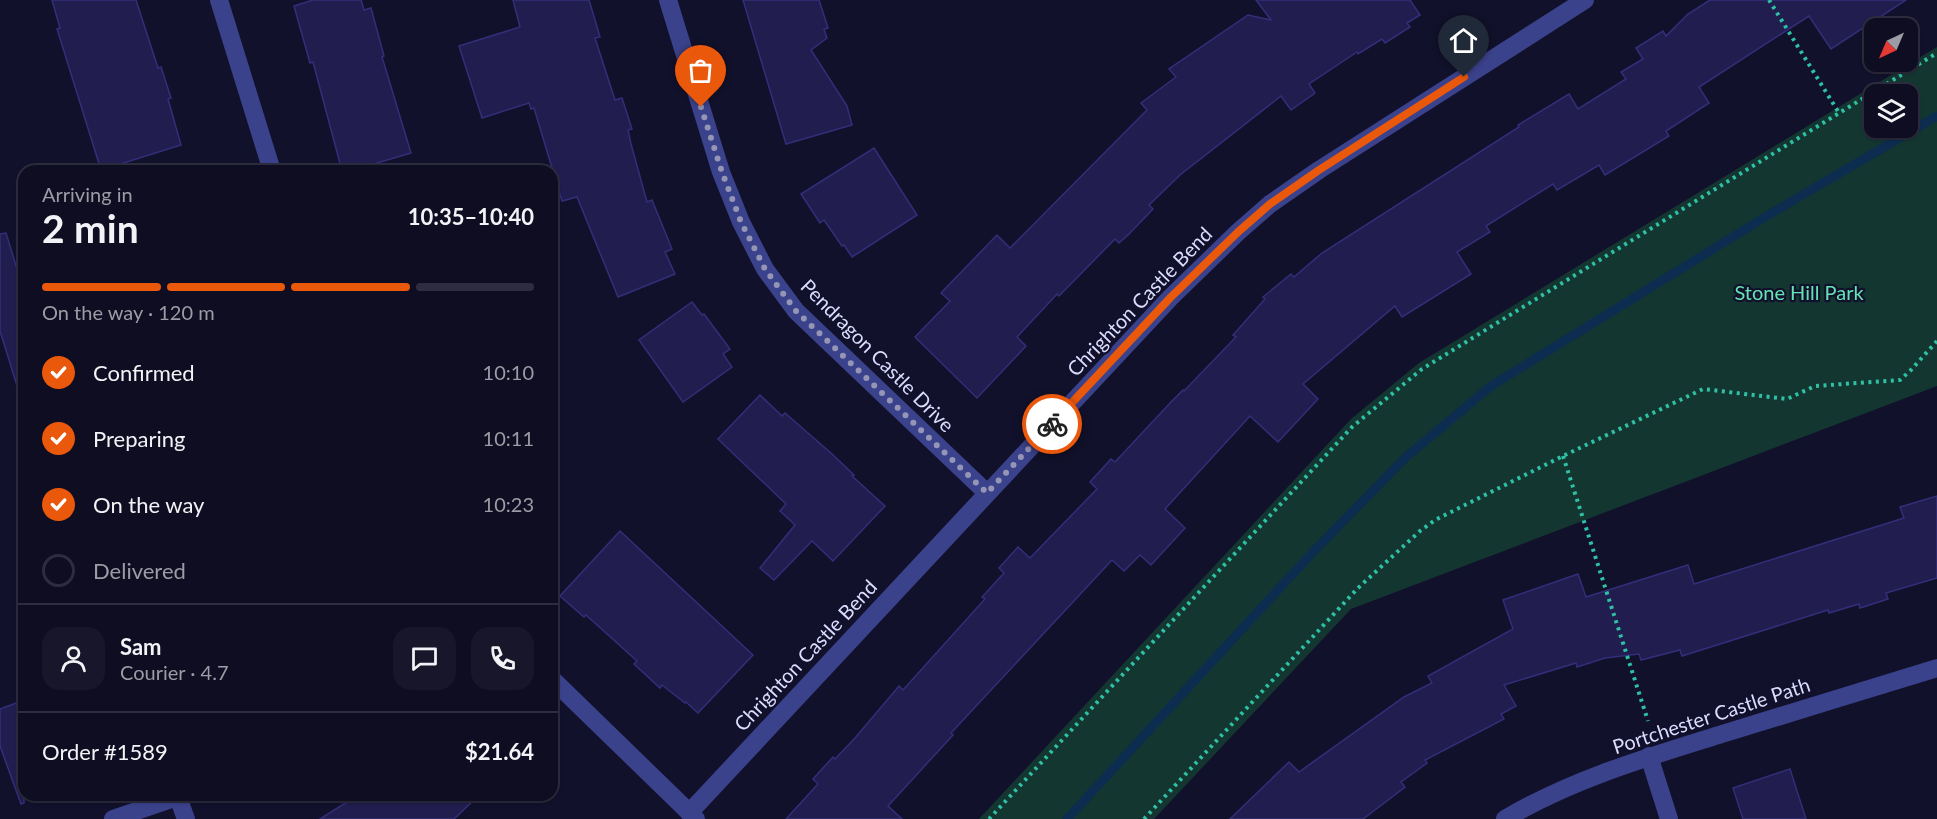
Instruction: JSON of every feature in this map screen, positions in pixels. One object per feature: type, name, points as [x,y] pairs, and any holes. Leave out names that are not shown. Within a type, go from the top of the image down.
[{"type":"street","points":[[219,0],[270,165]]},
{"type":"street","name":"Pendragon Castle Drive","points":[[668,0],[722,172],[741,222],[765,269],[796,311],[987,493]]},
{"type":"street","name":"Chrighton Castle Bend","points":[[693,816],[987,493],[1170,298],[1238,232],[1270,204],[1319,170],[1585,0]]},
{"type":"street","name":"Portchester Castle Path","points":[[1505,819],[1592,777],[1649,756],[1937,668]]},
{"type":"street","points":[[558,685],[693,816]]},
{"type":"street","points":[[1649,756],[1669,819]]},
{"type":"street","points":[[113,819],[166,801]]},
{"type":"street","points":[[182,801],[186,819]]},
{"type":"path","points":[[1769,0],[1839,113]]},
{"type":"path","points":[[989,819],[1352,427],[1422,369],[1937,53]]},
{"type":"path","points":[[1144,819],[1358,588],[1435,520],[1704,389],[1787,399],[1815,386],[1899,380],[1937,341]]},
{"type":"path","points":[[1563,456],[1648,721]]},
{"type":"green space","name":"Stone Hill Park","points":[[1937,47],[1937,386],[1351,609],[1154,819],[979,819],[1351,419],[1419,363],[1864,92],[1864,138],[1918,138],[1918,84],[1876,84],[1896,72],[1918,72],[1918,59]]},
{"type":"building","points":[[52,0],[136,0],[158,68],[161,67],[171,98],[168,99],[181,145],[117,165],[99,165],[57,29],[60,28]]},
{"type":"building","points":[[313,0],[361,0],[364,10],[371,8],[384,56],[382,57],[411,153],[370,165],[340,165],[313,62],[310,63],[294,6]]},
{"type":"building","points":[[513,0],[589,0],[600,37],[595,38],[615,100],[622,98],[632,129],[628,130],[647,202],[652,200],[672,249],[665,252],[675,274],[618,297],[577,197],[562,201],[558,188],[558,165],[551,165],[534,108],[531,109],[529,103],[482,118],[459,46],[520,27]]},
{"type":"building","points":[[743,0],[819,0],[828,28],[824,29],[827,38],[811,50],[847,106],[852,125],[786,144]]},
{"type":"building","points":[[1256,0],[1410,0],[1420,15],[1407,23],[1410,27],[1385,43],[1382,39],[1358,54],[1357,52],[1309,84],[1315,93],[1291,110],[1281,96],[1180,175],[1149,205],[1153,209],[1129,234],[1119,243],[1115,239],[1059,296],[1057,294],[1017,337],[1026,346],[977,398],[915,337],[950,301],[941,293],[997,235],[1010,248],[1147,110],[1141,103],[1176,77],[1169,69],[1248,15],[1271,20]]},
{"type":"building","points":[[1710,0],[1906,0],[1878,18],[1864,18],[1864,27],[1831,49],[1809,16],[1699,87],[1709,103],[1666,131],[1669,136],[1605,175],[1599,165],[1557,190],[1553,184],[1486,226],[1490,232],[1457,252],[1471,274],[1402,317],[1395,306],[1303,384],[1318,399],[1278,442],[1250,416],[1165,509],[1185,528],[1151,565],[1140,555],[1124,571],[1112,560],[951,733],[953,735],[888,806],[902,819],[786,819],[818,784],[813,779],[855,738],[899,686],[903,690],[985,599],[982,597],[1004,573],[999,568],[1018,547],[1030,558],[1097,489],[1090,482],[1111,459],[1115,462],[1236,337],[1233,335],[1265,299],[1263,297],[1291,274],[1294,277],[1322,253],[1569,94],[1578,109],[1626,79],[1621,72],[1643,59],[1636,48],[1663,31],[1666,36],[1688,14]]},
{"type":"building","points":[[874,148],[917,215],[852,257],[824,220],[820,223],[801,194]]},
{"type":"building","points":[[6,233],[18,272],[18,389],[0,331],[0,234]]},
{"type":"building","points":[[692,302],[730,349],[723,354],[732,367],[683,402],[639,340]]},
{"type":"building","points":[[760,395],[782,416],[785,413],[832,454],[885,506],[833,561],[812,541],[774,580],[760,568],[795,525],[780,511],[786,504],[718,439]]},
{"type":"building","points":[[1937,496],[1937,578],[1886,593],[1888,599],[1860,608],[1859,604],[1829,613],[1828,610],[1682,656],[1680,650],[1641,660],[1639,654],[1605,658],[1577,667],[1576,663],[1504,685],[1516,706],[1501,714],[1504,719],[1425,760],[1427,763],[1401,782],[1405,787],[1363,819],[1230,819],[1289,762],[1299,772],[1404,697],[1432,683],[1428,676],[1513,629],[1503,600],[1578,574],[1586,597],[1688,565],[1694,584],[1904,518],[1900,507]]},
{"type":"building","points":[[620,531],[753,655],[698,713],[662,685],[660,688],[634,664],[637,661],[586,615],[584,617],[560,596]]},
{"type":"building","points":[[18,702],[18,796],[0,746],[0,709]]},
{"type":"building","points":[[1790,769],[1806,819],[1743,819],[1733,788]]},
{"type":"building","points":[[348,801],[473,801],[454,819],[320,819]]},
{"type":"waterway","points":[[1067,819],[1313,552],[1406,457],[1491,386],[1765,217],[1937,116]]},
{"type":"way so far","points":[[701,107],[741,222],[765,269],[796,311],[987,493],[1052,424]]},
{"type":"route","points":[[1052,424],[1170,298],[1270,204],[1464,77]]}]
